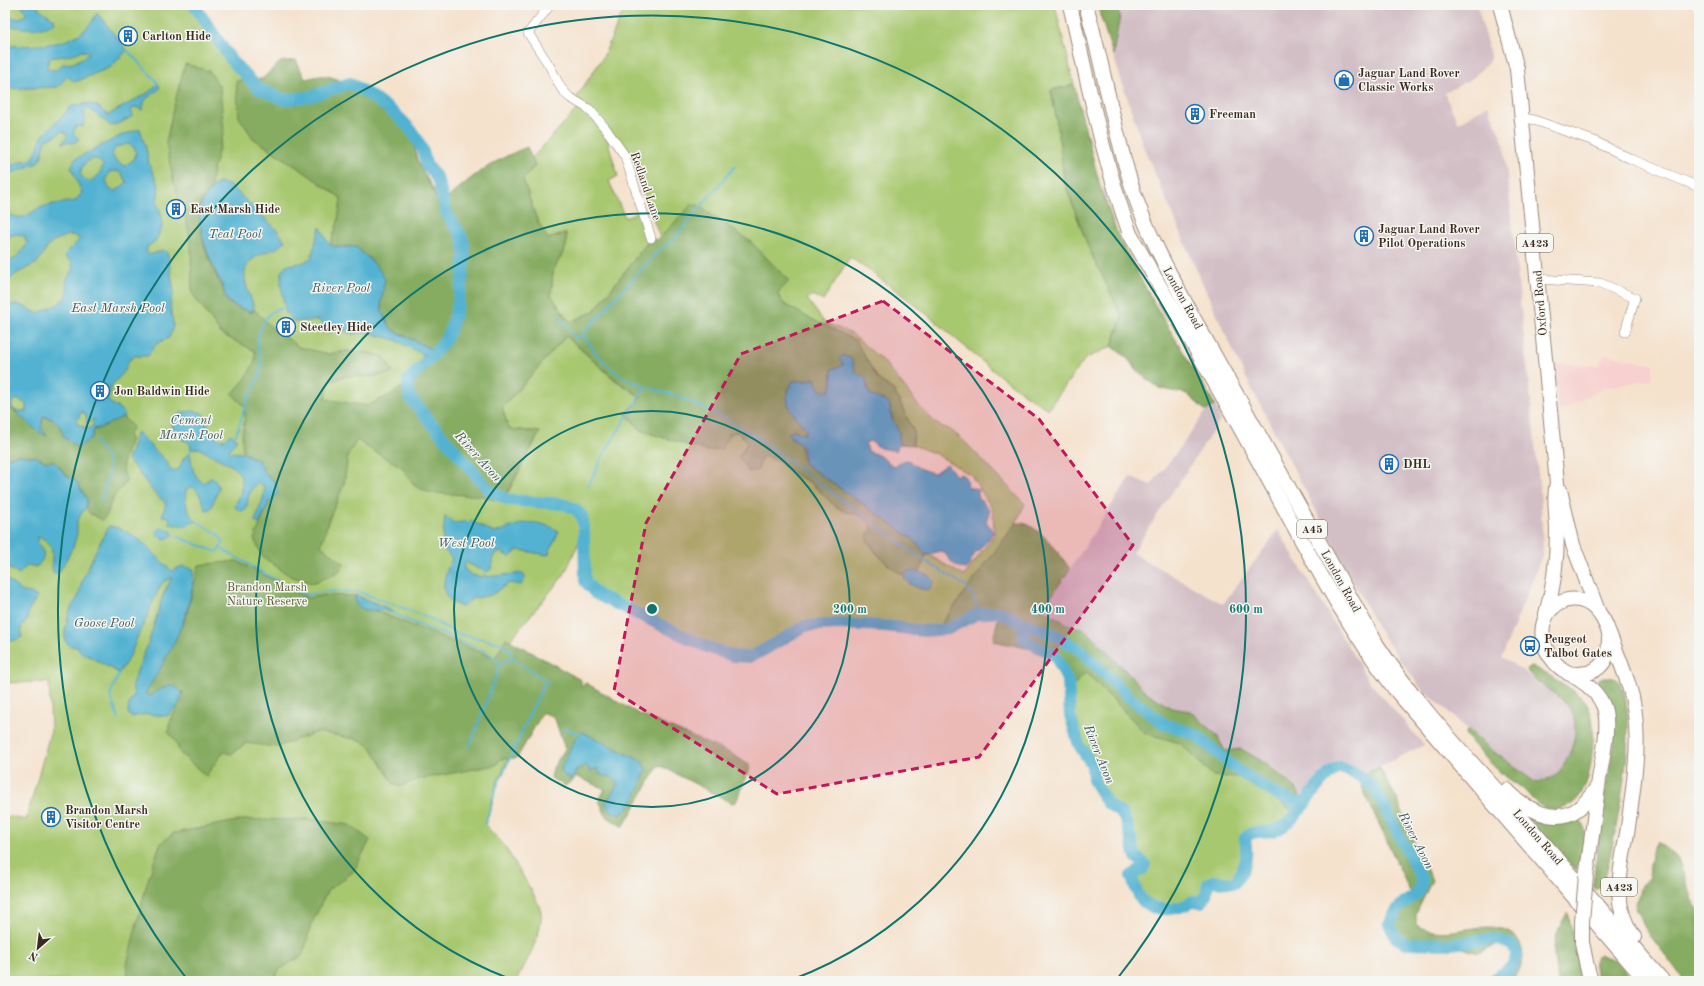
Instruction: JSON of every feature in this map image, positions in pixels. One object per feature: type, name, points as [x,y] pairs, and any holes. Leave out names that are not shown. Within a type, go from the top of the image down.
[{"type":"highway","name":"London Road","points":[[1070,5],[1107,162],[1116,196],[1130,234],[1245,436],[1351,629],[1394,688],[1646,981]]},
{"type":"highway","name":"London Road","points":[[1086,5],[1119,139],[1135,196],[1148,230],[1164,264],[1377,645],[1402,680],[1427,711],[1663,981]]},
{"type":"highway","name":"Oxford Road","points":[[1500,5],[1517,69],[1557,483],[1562,494],[1573,545],[1598,612]]},
{"type":"highway","name":"Oxford Road","points":[[1545,617],[1551,596],[1556,558],[1557,530],[1554,495],[1557,483]]},
{"type":"highway","points":[[1571,600],[1584,602],[1598,612],[1609,635],[1608,653],[1602,665],[1597,669],[1582,674],[1568,673],[1560,668],[1552,660],[1545,646],[1542,632],[1545,617],[1556,605],[1571,600]]},
{"type":"highway","name":"A423","points":[[1609,635],[1632,693],[1636,724],[1637,749],[1618,890],[1620,905],[1622,916],[1632,934],[1670,981]]},
{"type":"highway","name":"A423","points":[[1568,673],[1588,686],[1597,695],[1604,706],[1606,728],[1586,876],[1582,921],[1582,942],[1586,967],[1591,981]]},
{"type":"highway","points":[[1427,711],[1447,726],[1514,798],[1533,810],[1552,816],[1568,813],[1579,808],[1598,786]]},
{"type":"street","name":"Redland Lane","points":[[550,5],[528,33],[549,65],[561,88],[568,96],[589,109],[606,129],[625,156],[651,238]]},
{"type":"street","points":[[1522,119],[1530,119],[1594,141],[1631,159],[1699,187]]},
{"type":"street","points":[[1538,279],[1600,283],[1635,298],[1625,332]]},
{"type":"highlighted area","points":[[883,301],[1039,419],[1133,545],[979,757],[777,794],[614,691],[646,523],[741,354]]},
{"type":"shaded area","points":[[1115,5],[1477,5],[1491,59],[1473,78],[1444,93],[1458,123],[1488,105],[1504,144],[1541,502],[1543,553],[1502,657],[1552,692],[1570,710],[1575,724],[1574,745],[1565,764],[1553,778],[1536,783],[1489,748],[1420,687],[1378,629],[1242,370],[1144,148],[1113,55],[1120,15]]},
{"type":"shaded area","points":[[1605,354],[1654,365],[1651,379],[1603,388],[1559,412],[1554,363],[1599,366]]},
{"type":"shaded area","points":[[1215,405],[1221,419],[1132,553],[1223,604],[1278,530],[1368,680],[1424,745],[1360,776],[1339,767],[1332,771],[1304,805],[1296,788],[1241,749],[1225,751],[1216,734],[1190,711],[1171,708],[1145,691],[1084,629],[1069,625],[1041,609],[1070,569],[1130,477],[1151,485],[1178,451],[1206,411]]},
{"type":"green space","name":"Brandon Marsh Nature Reserve","points":[[5,5],[194,5],[230,58],[248,93],[422,170],[463,239],[440,330],[408,379],[409,397],[489,490],[508,500],[507,494],[540,432],[509,429],[502,408],[566,336],[615,380],[641,397],[625,413],[642,431],[707,451],[721,449],[731,432],[738,432],[748,441],[739,456],[748,472],[761,456],[772,456],[791,472],[811,483],[836,507],[846,512],[855,513],[867,520],[872,529],[868,533],[867,540],[876,553],[901,574],[904,575],[919,571],[926,555],[929,555],[964,576],[994,535],[993,510],[971,475],[936,454],[913,445],[914,432],[894,390],[878,379],[855,340],[784,304],[751,242],[697,205],[691,205],[660,238],[627,154],[576,98],[603,57],[626,5],[1055,5],[1074,85],[1051,90],[1059,134],[1064,181],[1089,249],[1122,316],[1112,346],[1085,359],[1048,409],[1003,378],[923,311],[850,257],[823,301],[813,295],[807,299],[824,322],[852,334],[885,363],[919,406],[937,424],[952,431],[963,440],[1025,504],[1016,523],[942,623],[948,629],[925,631],[885,626],[838,624],[805,626],[749,657],[733,656],[707,647],[596,594],[585,581],[584,531],[564,575],[496,657],[536,700],[496,785],[493,802],[485,824],[503,844],[530,889],[541,912],[541,920],[537,938],[516,981],[5,981],[5,816],[26,820],[51,730],[49,682],[5,683]]},
{"type":"green space","points":[[1097,5],[1115,5],[1120,15],[1113,55]]},
{"type":"green space","points":[[296,60],[305,79],[318,76],[336,78],[359,91],[384,111],[404,130],[413,141],[419,164],[440,205],[480,172],[527,147],[535,165],[523,180],[537,220],[548,239],[566,233],[566,247],[553,271],[551,295],[571,322],[594,311],[648,242],[660,238],[691,205],[697,205],[751,242],[789,281],[777,294],[784,304],[855,340],[878,379],[894,391],[914,432],[912,445],[899,444],[899,432],[893,423],[890,405],[885,400],[877,399],[870,395],[866,379],[856,373],[851,358],[842,356],[839,359],[844,365],[832,369],[832,383],[830,391],[825,392],[819,390],[814,378],[807,381],[793,381],[788,389],[787,397],[806,429],[805,434],[790,437],[799,443],[805,464],[913,539],[926,555],[920,572],[908,571],[904,575],[893,569],[867,540],[868,533],[872,529],[864,518],[837,507],[812,484],[793,474],[778,461],[767,457],[762,457],[758,470],[749,472],[739,457],[748,442],[738,432],[730,433],[722,449],[708,451],[642,431],[626,413],[641,397],[616,380],[566,336],[502,408],[509,429],[540,432],[502,502],[482,496],[431,493],[415,486],[402,467],[357,440],[348,455],[344,484],[328,522],[321,546],[345,564],[336,574],[312,583],[290,576],[263,557],[254,539],[269,502],[277,495],[274,480],[266,475],[258,460],[243,453],[242,435],[245,416],[244,406],[232,394],[246,378],[255,361],[255,351],[221,334],[192,293],[191,246],[188,228],[173,180],[166,143],[185,64],[209,71],[220,87],[224,131],[213,170],[211,187],[200,205],[199,213],[204,245],[226,299],[230,304],[252,313],[254,309],[270,326],[299,347],[328,354],[355,350],[384,356],[393,373],[370,377],[345,376],[330,382],[325,399],[367,406],[392,394],[427,370],[435,351],[391,329],[382,311],[376,265],[356,247],[336,247],[330,245],[338,221],[341,198],[253,138],[239,117],[236,81],[262,79],[280,62]]},
{"type":"green space","points":[[1074,85],[1100,186],[1120,241],[1158,310],[1215,405],[1206,411],[1187,394],[1159,388],[1140,374],[1127,358],[1112,346],[1122,316],[1089,249],[1064,181],[1059,134],[1051,90]]},
{"type":"green space","points":[[576,110],[582,110],[604,131],[603,137],[607,139],[618,176],[609,181],[625,218],[637,212],[654,240],[648,242],[594,311],[571,322],[551,295],[553,271],[566,247],[566,233],[548,239],[537,220],[523,180],[535,165],[532,158]]},
{"type":"green space","points":[[5,402],[11,409],[46,435],[41,428],[43,416],[51,419],[59,425],[63,436],[98,429],[111,421],[123,417],[133,427],[128,435],[131,440],[123,460],[124,475],[127,480],[112,500],[104,519],[102,520],[89,513],[86,507],[87,499],[75,480],[66,475],[60,467],[37,457],[17,455],[5,459]]},
{"type":"green space","points":[[1016,523],[1024,523],[1029,525],[1047,539],[1070,569],[1042,609],[1069,625],[1084,629],[1145,691],[1171,708],[1190,711],[1216,734],[1225,751],[1241,749],[1262,761],[1296,788],[1304,805],[1297,813],[1238,777],[1213,776],[1180,743],[1145,733],[1086,672],[1070,689],[1055,655],[993,641],[999,613],[977,614],[948,629],[942,623]]},
{"type":"green space","points":[[237,561],[308,598],[324,595],[357,596],[376,611],[495,658],[506,638],[581,680],[581,686],[586,683],[639,714],[732,754],[751,766],[736,802],[732,803],[659,765],[623,827],[606,816],[599,800],[605,789],[577,777],[565,786],[551,778],[553,768],[565,749],[555,719],[543,712],[517,758],[500,759],[496,765],[415,780],[400,787],[393,783],[371,747],[360,740],[317,732],[277,747],[246,743],[231,754],[223,752],[206,776],[180,753],[175,740],[168,732],[183,693],[178,688],[157,691],[151,696],[144,694],[164,661],[186,617],[199,565]]},
{"type":"green space","points":[[1053,634],[1129,697],[1304,805],[1290,820],[1277,830],[1268,833],[1255,832],[1245,838],[1246,856],[1244,867],[1234,883],[1213,881],[1208,883],[1206,895],[1201,902],[1194,902],[1174,908],[1163,909],[1152,907],[1143,901],[1137,892],[1131,876],[1143,869],[1145,864],[1136,857],[1127,824],[1122,814],[1107,803],[1093,780],[1092,765],[1079,745],[1070,715],[1068,682],[1055,655],[1024,640]]},
{"type":"green space","points":[[1533,667],[1576,693],[1586,703],[1591,715],[1593,747],[1589,773],[1582,792],[1577,799],[1570,805],[1562,808],[1551,809],[1538,804],[1522,788],[1504,776],[1478,750],[1465,734],[1468,729],[1489,748],[1536,783],[1552,777],[1560,771],[1569,755],[1574,739],[1575,727],[1573,716],[1566,704],[1535,679],[1526,669]]},
{"type":"green space","points":[[1610,677],[1618,681],[1625,698],[1628,722],[1627,750],[1619,813],[1603,888],[1595,889],[1593,885],[1603,803],[1614,746],[1612,718],[1597,687],[1599,679]]},
{"type":"green space","points":[[1379,767],[1397,799],[1420,857],[1432,880],[1416,914],[1416,925],[1427,930],[1439,932],[1488,927],[1499,928],[1511,933],[1521,946],[1523,952],[1521,967],[1513,981],[1482,981],[1512,967],[1517,954],[1512,945],[1503,941],[1479,953],[1449,944],[1406,943],[1396,938],[1389,924],[1397,909],[1413,898],[1363,789],[1360,776]]},
{"type":"green space","points":[[1525,815],[1580,819],[1584,830],[1584,844],[1576,870]]},
{"type":"green space","points":[[308,819],[349,825],[370,840],[353,872],[328,890],[311,925],[303,955],[279,970],[274,981],[128,981],[127,964],[146,886],[160,844],[174,833],[242,820]]},
{"type":"green space","points":[[1657,842],[1678,858],[1699,917],[1699,981],[1685,981],[1646,930],[1635,908],[1641,885],[1649,878],[1651,854]]},
{"type":"green space","points":[[1568,912],[1582,981],[1558,981],[1554,945],[1558,930]]},
{"type":"green space","points":[[1600,954],[1617,962],[1633,981],[1599,981],[1594,963]]},
{"type":"water","points":[[20,5],[34,5],[54,19],[55,23],[43,28],[24,28],[5,25],[5,15],[18,19],[26,15],[25,10]]},
{"type":"water","points":[[97,13],[127,50],[111,67],[75,82],[67,76],[58,87],[5,89],[5,46],[45,45],[57,43],[80,33],[90,25]],"holes":[[[82,51],[89,52],[88,55],[73,63],[63,64],[56,70],[47,69],[50,58]]]},
{"type":"water","points":[[158,83],[160,88],[145,100],[142,110],[136,107],[131,110],[133,116],[111,126],[91,110],[86,109],[84,112],[85,117],[83,127],[76,126],[73,133],[79,139],[73,143],[62,143],[68,135],[63,131],[46,140],[41,158],[37,163],[5,176],[5,168],[26,160],[31,160],[33,158],[42,137],[73,105],[80,106],[88,103],[97,106],[108,115],[149,92]]},
{"type":"water","name":"East Marsh Pool","points":[[140,129],[149,164],[159,186],[157,203],[161,213],[162,227],[156,241],[148,246],[146,251],[149,255],[164,250],[168,254],[174,293],[171,304],[173,326],[169,338],[157,344],[148,356],[135,356],[128,361],[125,371],[112,385],[108,401],[121,410],[124,414],[123,417],[101,428],[94,429],[92,437],[78,448],[63,436],[61,428],[57,422],[51,418],[43,416],[41,428],[47,436],[37,431],[5,402],[5,305],[19,304],[37,313],[57,305],[66,297],[68,290],[66,282],[73,267],[71,261],[66,258],[65,254],[79,240],[77,236],[68,235],[56,240],[48,246],[37,263],[16,274],[5,285],[5,263],[18,255],[27,243],[24,236],[19,235],[9,237],[5,242],[5,212],[13,216],[24,217],[40,208],[53,204],[75,201],[82,193],[71,167],[75,159],[120,136]],"holes":[[[128,144],[134,147],[136,153],[134,159],[125,166],[116,161],[112,154],[116,147]],[[92,159],[98,160],[103,165],[98,175],[89,182],[80,175],[85,163]],[[116,171],[121,173],[127,182],[116,191],[109,189],[106,180],[109,172]],[[99,384],[109,386],[104,401],[94,398]],[[17,399],[26,404],[26,411],[16,411],[12,407],[12,403]],[[82,411],[86,416],[87,424],[95,419],[92,426],[88,429],[77,424],[77,420]]]},
{"type":"water","name":"Teal Pool","points":[[220,182],[231,186],[277,230],[285,241],[277,248],[255,258],[249,263],[246,269],[246,283],[254,307],[252,312],[235,306],[227,300],[222,284],[209,256],[202,233],[199,213],[201,205],[204,198],[214,186]]},
{"type":"water","name":"River Pool","points":[[320,227],[329,243],[335,247],[356,247],[376,265],[385,279],[381,303],[382,311],[391,329],[435,351],[430,358],[395,340],[367,332],[352,334],[337,327],[329,333],[319,320],[294,322],[286,313],[281,286],[281,272],[286,265],[302,263],[311,258]]},
{"type":"water","points":[[842,356],[851,358],[856,373],[864,377],[870,395],[889,403],[892,419],[899,432],[899,444],[896,451],[880,448],[870,441],[865,443],[869,452],[879,456],[894,467],[897,466],[899,462],[908,460],[919,468],[934,473],[947,464],[956,476],[960,474],[964,476],[968,482],[967,485],[970,488],[978,490],[978,500],[982,501],[990,511],[986,521],[993,532],[989,539],[974,555],[967,569],[956,566],[943,551],[926,555],[913,539],[805,464],[802,447],[788,433],[794,430],[805,434],[806,429],[789,407],[787,395],[789,388],[793,381],[807,381],[814,378],[819,389],[825,392],[830,391],[832,383],[832,369],[844,365],[839,359]]},
{"type":"water","name":"Cement Marsh Pool","points":[[184,412],[201,412],[206,418],[209,433],[221,440],[225,439],[230,434],[237,439],[229,450],[230,452],[243,453],[258,460],[266,475],[276,483],[278,491],[277,495],[269,502],[259,524],[255,521],[263,499],[264,486],[257,483],[254,485],[249,495],[246,510],[239,511],[235,505],[242,492],[240,474],[232,466],[198,448],[191,450],[190,443],[174,434],[172,426],[176,416]]},
{"type":"water","points":[[137,432],[167,462],[170,469],[173,471],[179,469],[184,458],[190,453],[193,470],[196,476],[203,483],[211,478],[215,479],[219,488],[211,508],[208,510],[205,509],[197,490],[191,486],[186,490],[187,507],[196,521],[187,526],[169,524],[170,517],[162,516],[166,503],[154,493],[136,469],[127,460]]},
{"type":"water","points":[[17,455],[38,457],[46,462],[54,461],[66,475],[75,480],[87,499],[86,507],[77,521],[77,534],[73,547],[60,571],[54,574],[52,569],[51,548],[45,540],[38,537],[38,543],[44,555],[37,567],[28,565],[19,574],[5,566],[5,459]]},
{"type":"water","name":"West Pool","points":[[445,516],[454,523],[472,521],[494,533],[526,523],[541,524],[559,531],[548,555],[518,550],[510,557],[500,552],[493,556],[491,569],[486,572],[465,562],[464,569],[472,575],[482,577],[485,574],[486,577],[523,573],[525,578],[521,585],[509,583],[491,595],[472,599],[462,607],[454,603],[445,593],[444,580],[452,559],[442,547]]},
{"type":"water","name":"Goose Pool","points":[[109,526],[128,532],[144,544],[172,571],[182,566],[194,569],[189,603],[184,619],[171,650],[145,694],[151,696],[157,691],[170,685],[178,688],[183,694],[178,706],[167,716],[147,714],[131,717],[128,713],[129,704],[134,695],[132,684],[149,641],[163,595],[172,577],[162,583],[130,656],[119,673],[89,656],[82,654],[78,647],[70,646],[65,641],[65,630],[69,613],[73,604],[78,598],[82,581]]},
{"type":"water","points":[[162,527],[172,532],[173,535],[166,539],[158,536],[156,532]]},
{"type":"water","points":[[908,571],[923,573],[932,578],[935,581],[930,590],[919,588],[908,583],[904,577]]},
{"type":"water","points":[[5,578],[23,592],[31,593],[37,597],[29,610],[27,620],[21,627],[22,637],[13,641],[7,640],[5,650]]},
{"type":"water","points":[[355,595],[392,610],[391,613],[382,610],[362,609],[355,603]]},
{"type":"water","points":[[582,732],[641,761],[646,769],[633,801],[620,815],[612,812],[605,803],[618,784],[613,778],[600,775],[598,768],[589,772],[589,768],[586,765],[576,770],[574,777],[570,779],[562,773],[561,768],[575,739]]},
{"type":"waterway","name":"River Avon","points":[[194,5],[232,61],[259,89],[285,100],[312,96],[350,83],[374,98],[398,116],[417,138],[423,151],[426,165],[435,175],[440,186],[447,215],[462,236],[464,262],[463,276],[457,306],[449,331],[445,340],[437,351],[408,380],[409,397],[489,490],[508,500],[563,504],[575,509],[582,516],[584,530],[585,581],[596,594],[707,647],[733,656],[749,657],[805,626],[838,624],[885,626],[925,631],[948,629],[977,614],[999,612],[1053,634],[1080,650],[1129,697],[1164,724],[1195,734],[1237,770],[1279,796],[1304,805]]},
{"type":"waterway","points":[[127,50],[158,83]]},
{"type":"waterway","points":[[583,334],[659,250],[672,241],[735,166]]},
{"type":"waterway","points":[[235,436],[239,428],[245,405],[261,370],[258,347],[259,333],[269,314],[273,311],[285,308]]},
{"type":"waterway","points":[[559,316],[576,339],[583,334],[596,354],[620,376],[640,385],[677,396],[717,414],[754,435],[920,558],[966,586],[975,600],[977,614]]},
{"type":"waterway","points":[[588,486],[603,456],[645,387]]},
{"type":"waterway","points":[[95,440],[107,458],[110,467],[104,487],[102,502]]},
{"type":"waterway","points":[[196,521],[218,534],[223,542],[220,548],[283,584],[307,595],[325,591],[359,592],[425,616],[458,634],[501,643],[509,649],[513,658],[547,682],[542,688],[500,779],[485,824]]},
{"type":"waterway","points":[[173,535],[217,552],[220,548]]},
{"type":"waterway","points":[[391,612],[402,618],[485,651],[495,658],[500,665]]},
{"type":"waterway","name":"River Avon","points":[[1023,623],[1024,640],[1055,655],[1068,682],[1070,715],[1079,745],[1092,765],[1093,780],[1107,803],[1122,814],[1127,824],[1136,857],[1145,864],[1143,869],[1131,876],[1137,893],[1143,901],[1155,908],[1161,909],[1181,907],[1193,901],[1201,902],[1206,895],[1208,883],[1213,881],[1234,883],[1242,872],[1246,862],[1245,838],[1249,834],[1277,830],[1290,821],[1324,779],[1339,767],[1360,776],[1375,789],[1422,880],[1418,892],[1404,902],[1389,924],[1396,938],[1406,943],[1449,944],[1497,939],[1512,945],[1517,954],[1512,967],[1490,981]]},
{"type":"waterway","points":[[470,746],[500,665],[513,658]]},
{"type":"waterway","points":[[118,718],[110,695],[119,673]]},
{"type":"waterway","points":[[563,728],[580,734]]},
{"type":"place","name":"Carlton Hide","points":[[128,36]]},
{"type":"place","name":"Jaguar Land Rover Classic Works","points":[[1344,80]]},
{"type":"place","name":"Freeman","points":[[1195,114]]},
{"type":"place","name":"East Marsh Hide","points":[[176,209]]},
{"type":"place","name":"Jaguar Land Rover Pilot Operations","points":[[1364,236]]},
{"type":"place","name":"Steetley Hide","points":[[286,327]]},
{"type":"place","name":"Jon Baldwin Hide","points":[[100,391]]},
{"type":"place","name":"DHL","points":[[1389,464]]},
{"type":"place","name":"Peugeot Talbot Gates","points":[[1530,646]]},
{"type":"place","name":"Brandon Marsh Visitor Centre","points":[[51,817]]}]
